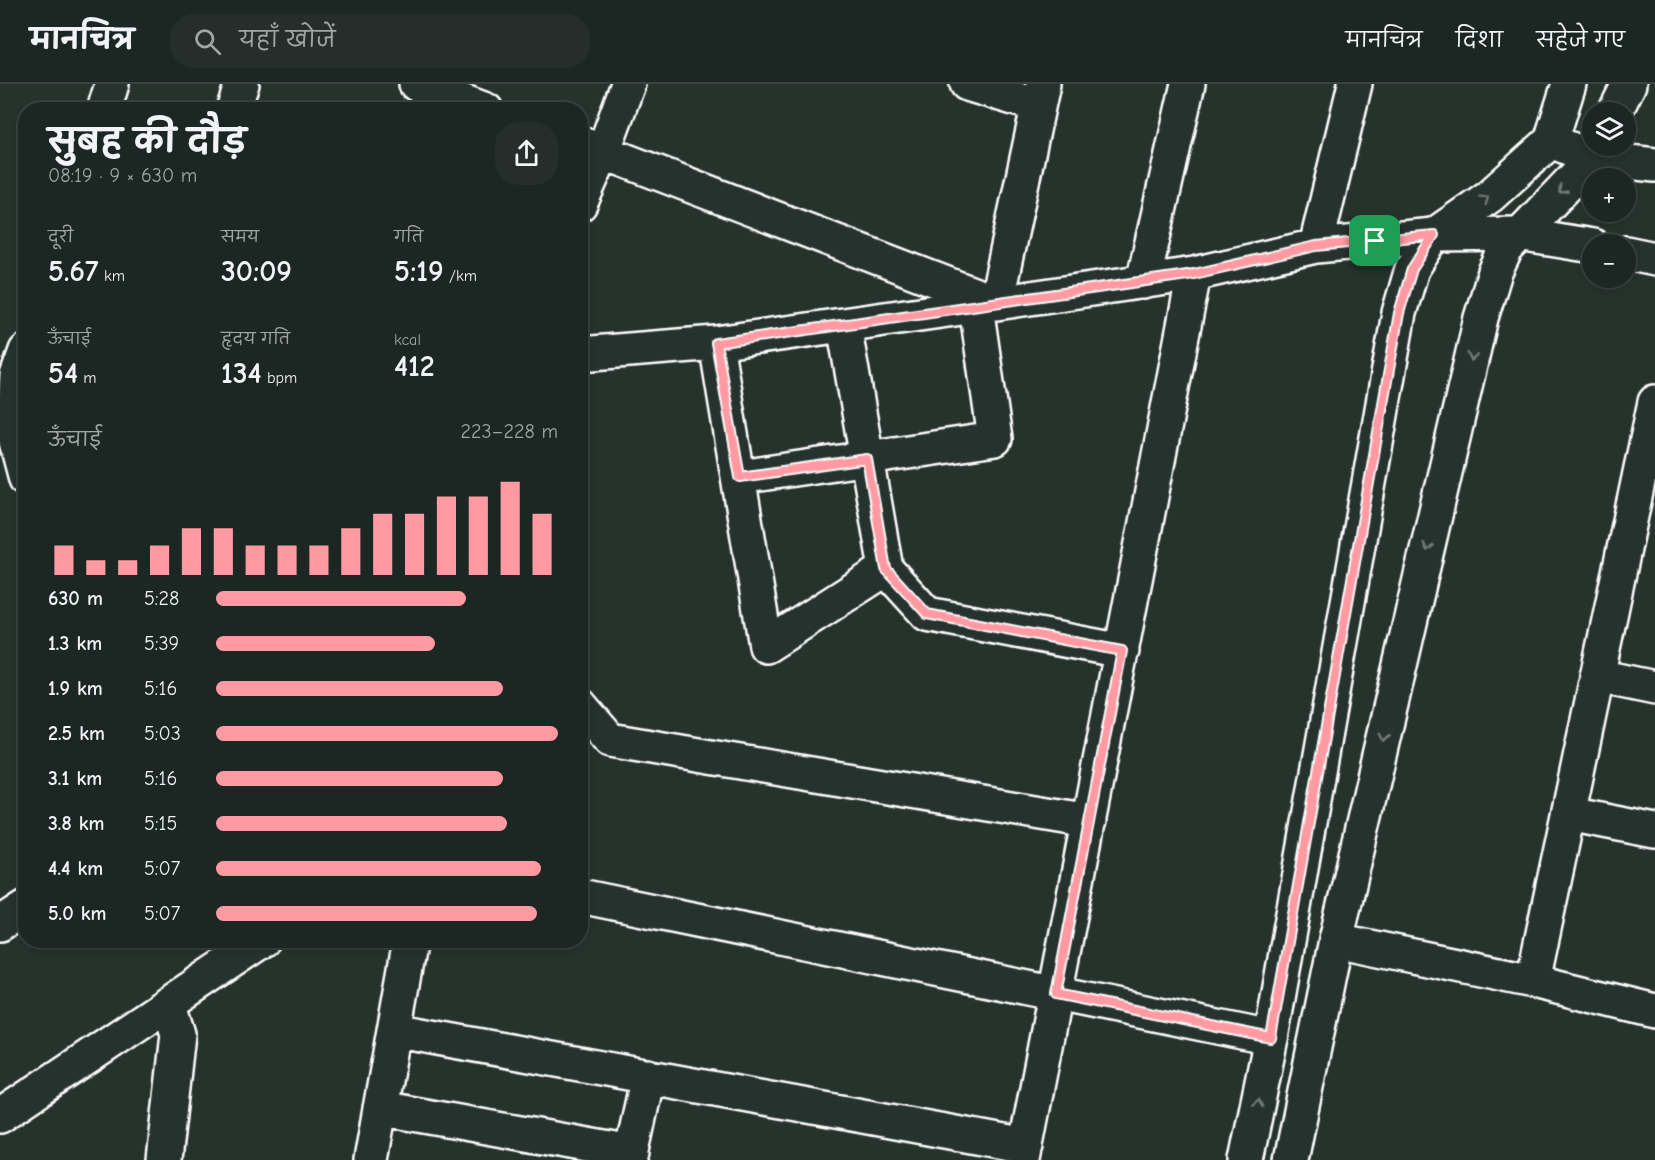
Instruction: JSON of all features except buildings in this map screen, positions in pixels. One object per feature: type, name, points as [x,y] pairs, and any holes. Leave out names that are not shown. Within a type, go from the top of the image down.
[{"type":"street","points":[[106,102],[112,84]]},
{"type":"street","points":[[236,102],[242,84]]},
{"type":"street","points":[[416,84],[480,102]]},
{"type":"street","points":[[588,167],[592,148],[628,84]]},
{"type":"street","points":[[740,477],[995,440],[986,305],[1040,95],[967,84]]},
{"type":"street","points":[[1143,282],[1188,84]]},
{"type":"street","points":[[1316,246],[1355,84]]},
{"type":"street","points":[[1246,1160],[1271,1038],[1399,313],[1412,269],[1434,235],[1490,196],[1551,141],[1569,84]]},
{"type":"street","points":[[1620,102],[1629,84]]},
{"type":"street","points":[[1551,141],[1582,149]]},
{"type":"street","points":[[592,148],[986,305]]},
{"type":"street","points":[[1291,1160],[1336,940],[1481,318],[1495,272],[1506,249],[1592,156]]},
{"type":"street","points":[[1614,156],[1655,165]]},
{"type":"street","points":[[588,353],[716,343],[1143,282],[1194,274],[1316,246],[1434,235],[1519,234],[1582,244]]},
{"type":"street","points":[[1636,255],[1655,259]]},
{"type":"street","points":[[394,1030],[648,1076],[1025,1153],[1194,274]]},
{"type":"street","points":[[844,325],[886,569],[927,614],[1122,651]]},
{"type":"street","points":[[716,343],[740,477],[766,646],[886,569]]},
{"type":"street","points":[[17,369],[13,430],[18,449]]},
{"type":"street","points":[[1533,981],[1655,402]]},
{"type":"street","points":[[1598,676],[1655,688]]},
{"type":"street","points":[[588,714],[610,740],[1089,821]]},
{"type":"street","points":[[1569,814],[1655,831]]},
{"type":"street","points":[[588,898],[1271,1038],[1315,1044]]},
{"type":"street","points":[[0,923],[18,913]]},
{"type":"street","points":[[1336,940],[1533,981],[1655,1011]]},
{"type":"street","points":[[0,1116],[170,1005],[252,948]]},
{"type":"street","points":[[371,1160],[409,948]]},
{"type":"street","points":[[164,1160],[178,1034],[170,1005]]},
{"type":"street","points":[[380,1108],[631,1157],[648,1076]]},
{"type":"route","points":[[1434,235],[1412,269],[1399,313],[1271,1038],[1056,994],[1122,651],[927,614],[886,569],[867,459],[740,477],[716,343],[1194,274],[1316,246],[1375,241],[1434,235]]}]
